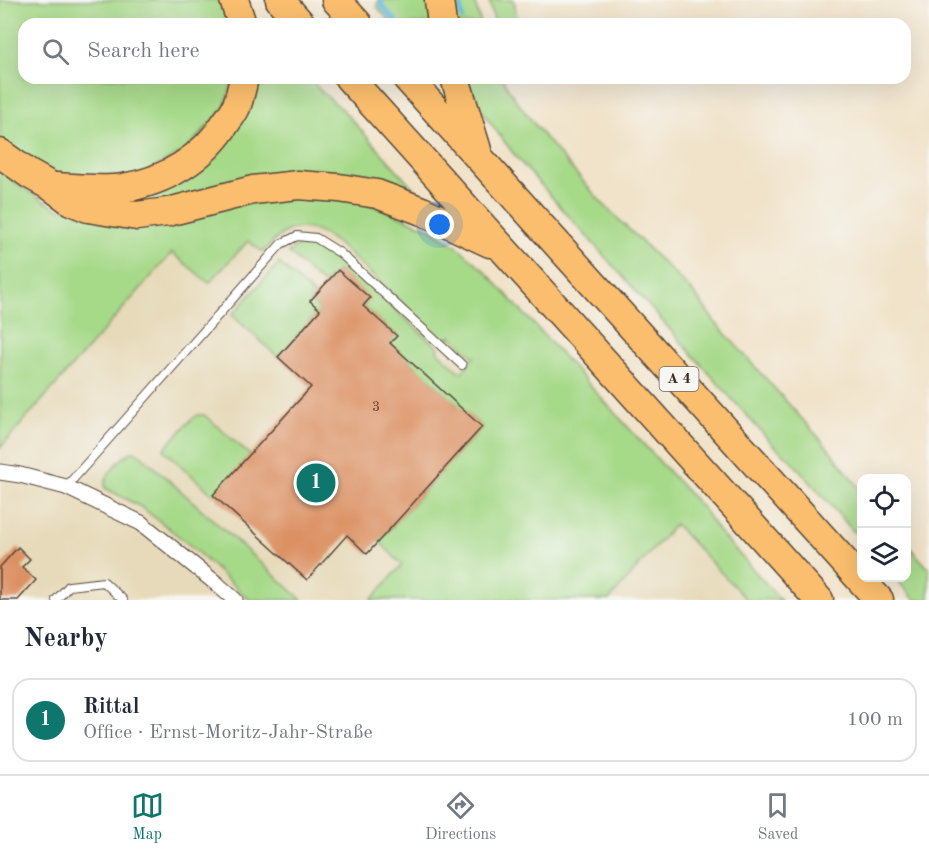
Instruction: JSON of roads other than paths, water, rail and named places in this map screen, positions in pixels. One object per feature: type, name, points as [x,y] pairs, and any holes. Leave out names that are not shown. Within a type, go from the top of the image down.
[{"type":"highway","points":[[234,0],[240,18]]},
{"type":"highway","points":[[280,0],[296,18]]},
{"type":"highway","points":[[336,0],[352,18]]},
{"type":"highway","points":[[439,0],[441,18]]},
{"type":"highway","points":[[52,187],[119,188],[146,183],[176,171],[199,154],[219,133],[237,106],[242,84]]},
{"type":"highway","name":"A 4","points":[[354,84],[819,600]]},
{"type":"highway","name":"A 4","points":[[412,84],[879,600]]},
{"type":"highway","points":[[457,84],[479,158]]},
{"type":"highway","points":[[0,153],[71,201],[88,208],[137,216],[168,212],[253,190],[298,185],[339,188],[377,194],[458,227],[503,249]]},
{"type":"street","points":[[0,472],[66,487],[141,523],[235,600]]},
{"type":"lane","points":[[66,487],[281,244],[297,236],[316,238],[340,253],[462,365]]},
{"type":"lane","points":[[56,600],[69,586],[104,582],[123,600]]},
{"type":"waterway","points":[[381,0],[382,6],[393,18]]},
{"type":"waterway","points":[[460,0],[462,18]]},
{"type":"place","name":"Rittal","points":[[316,483]]}]
